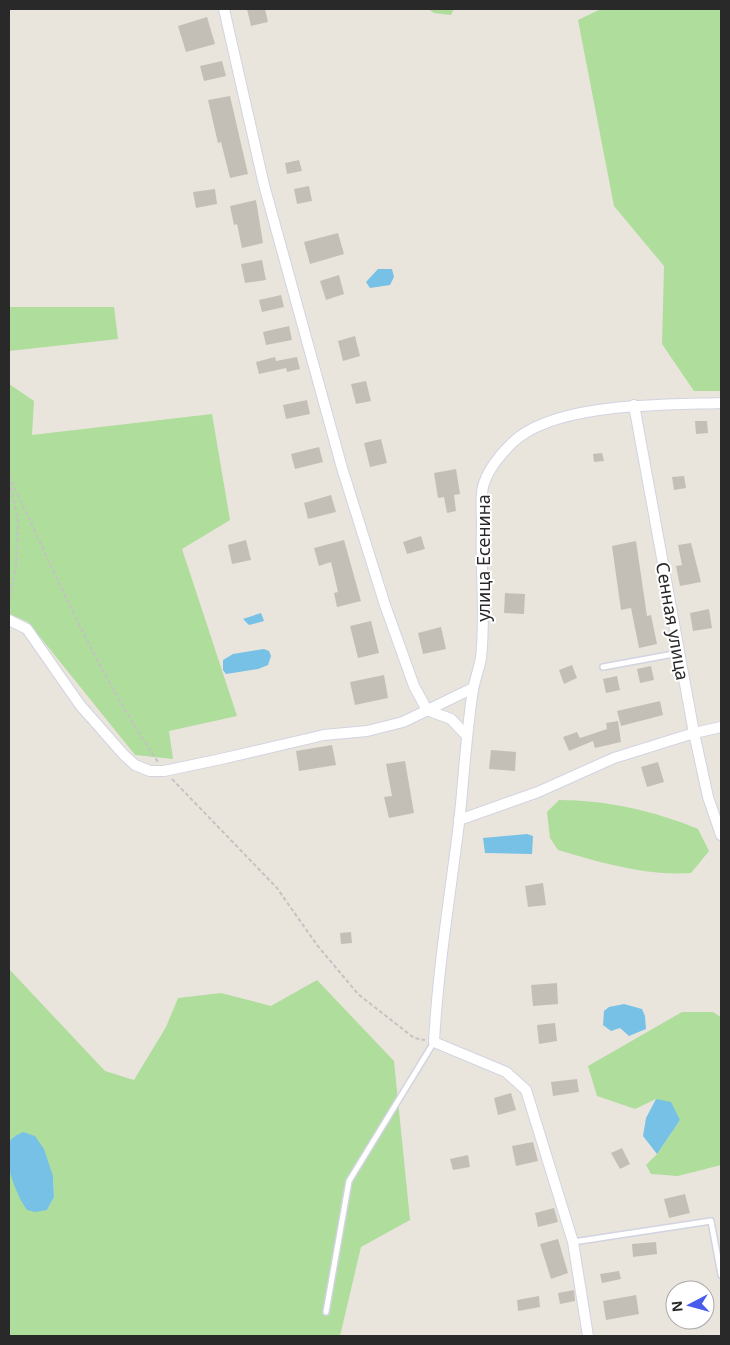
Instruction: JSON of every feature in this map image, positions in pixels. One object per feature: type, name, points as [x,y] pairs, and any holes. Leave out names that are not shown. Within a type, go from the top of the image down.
[{"type":"street","points":[[224,9],[264,185],[342,468],[385,605],[414,686],[427,710],[451,719],[467,736]]},
{"type":"street","name":"улица Есенина","points":[[434,1042],[437,985],[459,820],[473,688],[480,660],[485,611],[480,573],[483,488],[493,465],[514,441],[543,423],[565,417],[634,406],[721,403]]},
{"type":"street","name":"Сенная улица","points":[[634,406],[694,733],[708,797],[721,835]]},
{"type":"street","points":[[9,620],[27,629],[80,705],[124,755],[135,765],[150,771],[164,771],[324,735],[367,731],[403,722],[473,688]]},
{"type":"street","points":[[459,820],[538,792],[614,758],[694,733],[721,727]]},
{"type":"street","points":[[434,1042],[506,1072],[526,1090],[573,1242],[588,1336]]},
{"type":"lane","points":[[604,667],[679,653]]},
{"type":"lane","points":[[326,1312],[349,1181],[434,1042]]},
{"type":"lane","points":[[573,1242],[711,1221],[721,1275]]},
{"type":"path","points":[[9,476],[85,634],[143,740],[164,771],[277,888],[317,945],[358,994],[414,1038],[434,1042]]},
{"type":"path","points":[[9,481],[18,519],[16,567],[9,600]]},
{"type":"green space","points":[[428,9],[454,9],[451,15],[434,13]]},
{"type":"green space","points":[[601,9],[721,9],[721,391],[694,391],[662,344],[664,266],[614,206],[578,20]]},
{"type":"green space","points":[[9,307],[114,307],[118,339],[9,351]]},
{"type":"green space","points":[[9,384],[34,401],[32,435],[212,414],[230,520],[182,549],[237,716],[169,731],[173,759],[135,755],[28,622],[9,614]]},
{"type":"green space","points":[[559,800],[612,804],[665,817],[698,829],[709,851],[691,873],[674,873],[624,868],[558,850],[550,838],[547,812]]},
{"type":"green space","points":[[9,969],[105,1071],[134,1080],[166,1027],[178,998],[221,993],[271,1006],[317,980],[394,1061],[410,1220],[361,1247],[340,1336],[9,1336],[9,1163],[13,1181],[47,1210],[54,1197],[53,1176],[14,1136],[9,1143]]},
{"type":"green space","points":[[682,1012],[713,1012],[721,1017],[721,1165],[678,1176],[651,1174],[646,1165],[657,1154],[680,1120],[656,1099],[635,1109],[597,1096],[588,1066]]},
{"type":"water","points":[[378,269],[392,269],[394,277],[390,285],[370,288],[366,282]]},
{"type":"water","points":[[261,613],[264,621],[249,625],[243,619]]},
{"type":"water","points":[[264,649],[269,651],[271,656],[268,665],[258,669],[226,674],[223,670],[223,660],[233,654]]},
{"type":"water","points":[[527,834],[533,836],[532,854],[485,853],[483,838]]},
{"type":"water","points":[[624,1004],[642,1009],[645,1016],[646,1029],[629,1036],[620,1028],[611,1031],[603,1025],[604,1011],[609,1007]]},
{"type":"water","points":[[656,1099],[671,1102],[680,1120],[657,1154],[643,1136],[646,1118]]},
{"type":"water","points":[[23,1132],[35,1136],[44,1149],[53,1176],[54,1197],[47,1210],[35,1212],[27,1210],[11,1177],[7,1157],[8,1148],[11,1139]]},
{"type":"building","points":[[247,9],[265,9],[268,22],[251,26]]},
{"type":"building","points":[[207,17],[215,44],[186,52],[178,26]]},
{"type":"building","points":[[222,61],[226,76],[204,81],[200,66]]},
{"type":"building","points":[[230,96],[248,174],[230,178],[221,142],[218,143],[208,100]]},
{"type":"building","points":[[299,160],[302,171],[287,174],[285,163]]},
{"type":"building","points":[[309,186],[312,201],[297,204],[294,189]]},
{"type":"building","points":[[215,189],[217,204],[196,208],[193,192]]},
{"type":"building","points":[[256,200],[263,243],[242,248],[237,224],[234,225],[230,206]]},
{"type":"building","points":[[338,233],[344,254],[310,264],[304,242]]},
{"type":"building","points":[[262,260],[266,280],[245,283],[241,264]]},
{"type":"building","points":[[339,275],[344,294],[326,300],[320,281]]},
{"type":"building","points":[[281,295],[284,307],[262,312],[259,300]]},
{"type":"building","points":[[289,326],[292,340],[266,345],[263,332]]},
{"type":"building","points":[[355,336],[360,356],[343,361],[338,341]]},
{"type":"building","points":[[275,357],[276,361],[297,357],[300,369],[287,372],[286,368],[259,374],[256,362]]},
{"type":"building","points":[[366,381],[371,401],[356,404],[351,384]]},
{"type":"building","points":[[307,400],[310,414],[286,419],[283,405]]},
{"type":"building","points":[[695,421],[707,421],[708,433],[696,434]]},
{"type":"building","points":[[381,439],[387,463],[370,467],[364,443]]},
{"type":"building","points":[[319,447],[323,462],[295,469],[291,454]]},
{"type":"building","points":[[602,453],[604,461],[594,462],[593,454]]},
{"type":"building","points":[[456,469],[460,494],[454,495],[456,511],[447,513],[444,497],[438,498],[434,473]]},
{"type":"building","points":[[684,476],[686,488],[674,490],[672,477]]},
{"type":"building","points":[[331,495],[336,512],[308,519],[304,503]]},
{"type":"building","points":[[421,536],[425,549],[407,554],[403,542]]},
{"type":"building","points":[[246,540],[251,560],[232,564],[228,545]]},
{"type":"building","points":[[344,540],[361,601],[337,607],[334,593],[338,592],[331,562],[319,566],[314,548]]},
{"type":"building","points":[[636,541],[647,616],[651,615],[657,644],[639,648],[631,608],[621,610],[612,546]]},
{"type":"building","points":[[691,543],[701,582],[680,586],[676,566],[682,565],[678,545]]},
{"type":"building","points":[[505,593],[525,594],[524,614],[504,613]]},
{"type":"building","points":[[709,609],[712,628],[693,631],[690,613]]},
{"type":"building","points":[[371,621],[379,653],[358,658],[350,626]]},
{"type":"building","points":[[441,627],[446,649],[423,654],[418,633]]},
{"type":"building","points":[[572,665],[577,678],[564,684],[559,670]]},
{"type":"building","points":[[651,666],[654,680],[640,683],[637,669]]},
{"type":"building","points":[[384,675],[388,698],[355,705],[350,682]]},
{"type":"building","points":[[617,676],[620,690],[606,693],[603,679]]},
{"type":"building","points":[[660,701],[663,715],[621,726],[617,711]]},
{"type":"building","points":[[618,721],[621,742],[595,748],[593,741],[569,751],[563,737],[577,732],[580,738],[607,729],[606,723]]},
{"type":"building","points":[[332,745],[336,765],[299,771],[296,751]]},
{"type":"building","points":[[491,750],[516,752],[515,771],[489,769]]},
{"type":"building","points":[[405,761],[414,813],[389,818],[384,797],[392,796],[386,764]]},
{"type":"building","points":[[658,762],[664,782],[647,787],[641,767]]},
{"type":"building","points":[[543,883],[546,905],[528,907],[525,886]]},
{"type":"building","points":[[351,932],[352,943],[341,944],[340,933]]},
{"type":"building","points":[[557,983],[558,1004],[533,1006],[531,985]]},
{"type":"building","points":[[555,1023],[557,1041],[539,1044],[537,1025]]},
{"type":"building","points":[[577,1079],[579,1092],[553,1096],[551,1082]]},
{"type":"building","points":[[511,1093],[516,1110],[498,1115],[494,1098]]},
{"type":"building","points":[[533,1142],[538,1161],[516,1166],[512,1146]]},
{"type":"building","points":[[622,1148],[630,1164],[620,1169],[611,1153]]},
{"type":"building","points":[[468,1155],[470,1167],[453,1170],[450,1159]]},
{"type":"building","points":[[685,1194],[690,1213],[669,1218],[664,1199]]},
{"type":"building","points":[[554,1208],[558,1222],[538,1227],[535,1213]]},
{"type":"building","points":[[558,1239],[568,1273],[551,1279],[540,1244]]},
{"type":"building","points":[[656,1242],[657,1254],[633,1257],[632,1244]]},
{"type":"building","points":[[619,1271],[621,1279],[602,1283],[600,1274]]},
{"type":"building","points":[[574,1290],[575,1301],[560,1304],[558,1293]]},
{"type":"building","points":[[636,1295],[639,1314],[606,1320],[603,1301]]},
{"type":"building","points":[[539,1296],[540,1307],[518,1311],[517,1300]]}]
